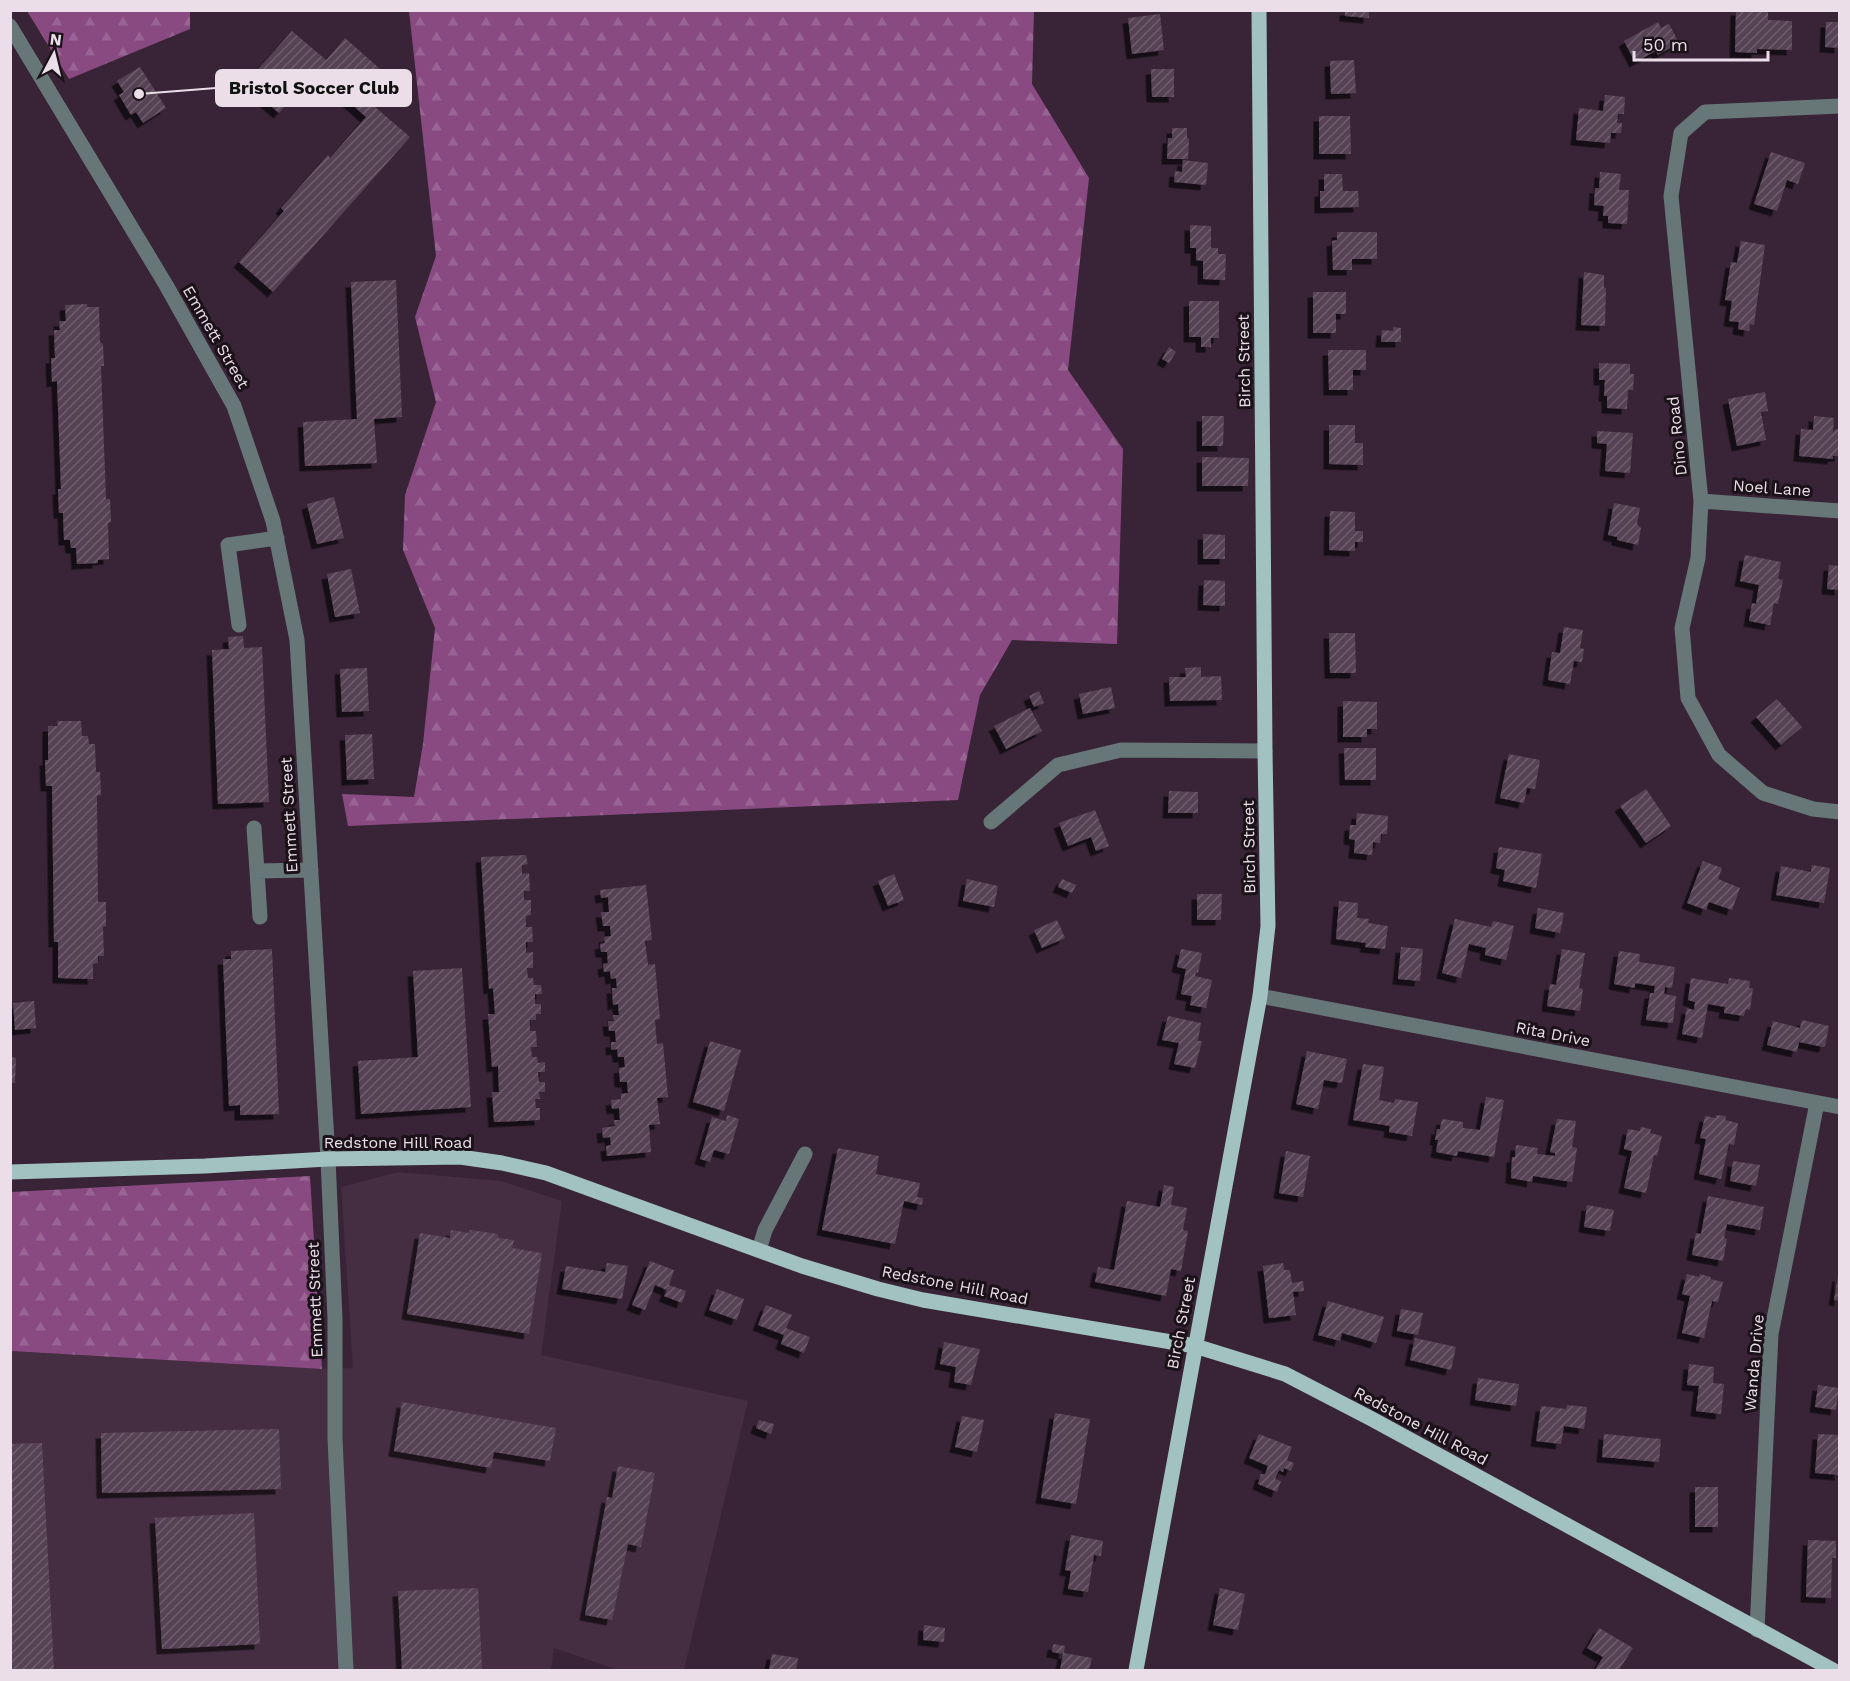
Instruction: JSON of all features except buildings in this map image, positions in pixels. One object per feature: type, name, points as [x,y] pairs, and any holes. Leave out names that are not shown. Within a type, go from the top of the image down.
[{"type":"main road","name":"Birch Street","points":[[1136,1671],[1260,996],[1268,926],[1259,10]]},
{"type":"main road","name":"Redstone Hill Road","points":[[10,1172],[205,1166],[328,1159],[460,1157],[502,1163],[546,1173],[812,1269],[922,1300],[1195,1346],[1285,1374],[1370,1418],[1833,1671]]},
{"type":"street","name":"Emmett Street","points":[[10,26],[166,285],[234,406],[277,538],[297,640],[328,1159],[335,1318],[335,1439],[346,1671]]},
{"type":"street","name":"Dino Road","points":[[1839,106],[1706,112],[1681,134],[1671,196],[1701,501],[1698,558],[1682,628],[1688,698],[1719,755],[1763,793],[1813,809],[1839,812]]},
{"type":"street","name":"Noel Lane","points":[[1701,501],[1839,511]]},
{"type":"street","points":[[239,625],[228,545],[277,538]]},
{"type":"street","points":[[992,822],[1058,765],[1121,750],[1265,751]]},
{"type":"street","points":[[254,828],[260,917]]},
{"type":"street","points":[[256,871],[311,870]]},
{"type":"street","name":"Rita Drive","points":[[1260,996],[1839,1107]]},
{"type":"street","name":"Wanda Drive","points":[[1757,1630],[1771,1334],[1817,1103]]},
{"type":"street","points":[[759,1250],[765,1230],[804,1154]]},
{"type":"shaded area","points":[[398,1172],[501,1181],[562,1201],[541,1355],[748,1401],[684,1670],[618,1670],[554,1648],[551,1670],[11,1670],[10,1351],[322,1369],[353,1368],[341,1187]]},
{"type":"green space","points":[[27,11],[190,11],[190,29],[69,79]]},
{"type":"green space","points":[[409,11],[1034,11],[1032,84],[1089,178],[1068,370],[1123,449],[1117,644],[1012,640],[980,695],[958,800],[348,826],[342,794],[414,797],[423,744],[435,628],[403,550],[405,495],[436,402],[415,317],[436,256]]},
{"type":"green space","points":[[310,1176],[322,1369],[11,1351],[11,1192]]},
{"type":"place","name":"Bristol Soccer Club","points":[[139,94]]}]
